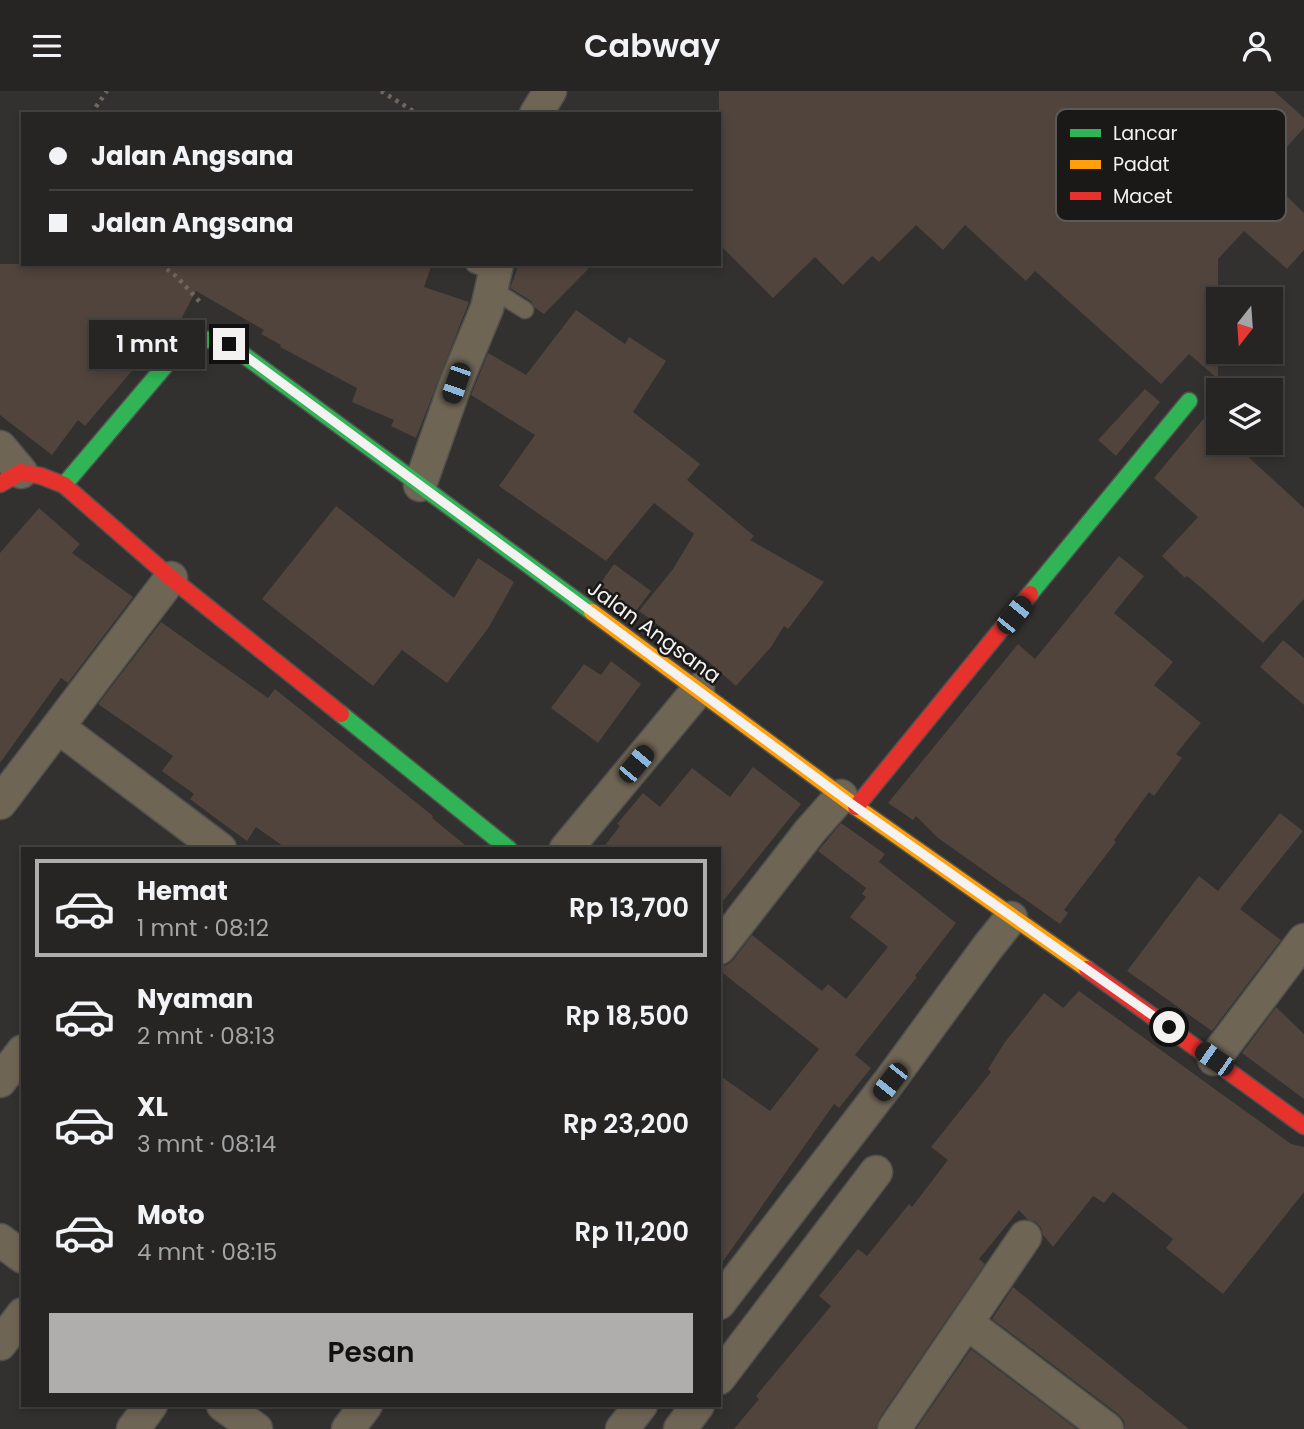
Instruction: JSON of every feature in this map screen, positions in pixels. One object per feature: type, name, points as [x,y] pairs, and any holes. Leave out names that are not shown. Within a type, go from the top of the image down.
[{"type":"street","points":[[537,112],[550,91]]},
{"type":"street","points":[[420,485],[456,383],[487,308],[489,273]]},
{"type":"street","name":"Jalan Angsana","points":[[64,485],[182,346],[196,339],[213,337],[229,344],[848,801],[1214,1059],[1304,1126]]},
{"type":"street","points":[[721,945],[810,831],[848,801],[1189,401]]},
{"type":"street","points":[[0,447],[10,478],[41,476],[64,485],[171,578],[507,847]]},
{"type":"street","points":[[0,803],[171,578]]},
{"type":"street","points":[[568,847],[698,690]]},
{"type":"street","points":[[58,727],[185,838],[214,847]]},
{"type":"street","points":[[721,1300],[890,1082],[1011,918]]},
{"type":"street","points":[[1214,1059],[1304,940]]},
{"type":"street","points":[[0,1081],[21,1054]]},
{"type":"street","points":[[721,1375],[876,1173]]},
{"type":"street","points":[[894,1429],[1025,1237]]},
{"type":"street","points":[[0,1240],[21,1256]]},
{"type":"street","points":[[967,1323],[1107,1429]]},
{"type":"street","points":[[133,1429],[150,1407]]},
{"type":"street","points":[[226,1407],[256,1429]]},
{"type":"street","points":[[348,1429],[364,1407]]},
{"type":"street","points":[[622,1429],[639,1407]]},
{"type":"street","points":[[680,1429],[696,1407]]},
{"type":"lane","points":[[489,273],[525,310]]},
{"type":"path","points":[[93,112],[107,91]]},
{"type":"path","points":[[381,91],[415,112]]},
{"type":"building","points":[[719,91],[1274,91],[1304,118],[1304,128],[1286,148],[1286,109],[1056,109],[1056,221],[1286,221],[1286,195],[1304,213],[1304,250],[1287,269],[1244,231],[1218,259],[1218,287],[1206,287],[1206,364],[1218,364],[1218,378],[1189,354],[1161,384],[1035,271],[1026,281],[965,225],[943,250],[916,225],[879,262],[872,256],[843,285],[815,257],[773,298],[721,246]]},
{"type":"building","points":[[0,264],[431,266],[424,287],[469,302],[416,438],[391,426],[394,420],[352,402],[357,388],[280,347],[281,345],[261,334],[264,330],[196,291],[179,323],[165,332],[85,426],[78,420],[52,455],[0,415]]},
{"type":"building","points":[[518,266],[591,266],[544,314],[535,308],[531,301],[510,288]]},
{"type":"building","points":[[576,310],[625,344],[629,337],[666,361],[633,412],[700,464],[687,480],[754,536],[750,540],[824,582],[788,629],[784,626],[771,647],[736,686],[703,657],[639,611],[673,569],[694,534],[654,503],[606,561],[499,486],[535,435],[471,395],[488,353],[526,375]]},
{"type":"building","points":[[1145,389],[1160,402],[1116,456],[1098,440]]},
{"type":"building","points":[[1205,417],[1206,455],[1246,455],[1304,508],[1304,599],[1263,643],[1162,556],[1198,517],[1154,478]]},
{"type":"building","points":[[336,506],[454,598],[478,558],[514,582],[489,627],[447,683],[402,650],[373,686],[262,599]]},
{"type":"building","points":[[39,508],[80,544],[72,553],[133,597],[68,683],[61,678],[0,763],[0,553]]},
{"type":"building","points":[[1119,556],[1144,576],[1114,613],[1173,662],[1154,685],[1201,723],[1176,754],[1182,758],[1154,796],[1149,792],[1114,840],[1116,842],[1064,910],[1068,913],[1060,924],[938,838],[916,816],[913,820],[888,803],[1018,644],[1035,659]]},
{"type":"building","points":[[614,564],[651,591],[633,615],[597,588]]},
{"type":"building","points":[[161,622],[268,698],[275,689],[468,847],[284,847],[256,827],[247,841],[190,799],[194,794],[162,771],[173,756],[98,704]]},
{"type":"building","points":[[1283,640],[1304,658],[1304,705],[1260,667]]},
{"type":"building","points":[[611,661],[641,684],[598,743],[551,708],[584,664],[601,675]]},
{"type":"building","points":[[753,767],[801,804],[721,904],[721,847],[604,847],[620,826],[617,824],[643,793],[660,807],[692,768],[730,797]]},
{"type":"building","points":[[1280,813],[1303,831],[1240,909],[1281,940],[1212,1031],[1127,971],[1199,876],[1218,891]]},
{"type":"building","points":[[841,823],[885,854],[879,862],[956,923],[855,1055],[871,1068],[839,1108],[834,1104],[721,1264],[721,1076],[770,1111],[819,1049],[721,972],[721,966],[733,960],[752,935],[822,991],[828,984],[846,999],[888,947],[850,917],[866,897],[862,894],[866,888],[818,851]]},
{"type":"building","points":[[1079,991],[1291,1144],[1304,1147],[1304,1192],[1223,1294],[1166,1248],[1173,1239],[1113,1192],[1104,1203],[1093,1196],[1053,1247],[1036,1222],[1027,1219],[1019,1210],[979,1259],[985,1264],[879,1419],[876,1429],[734,1429],[759,1399],[756,1396],[831,1306],[819,1296],[858,1249],[867,1256],[909,1204],[912,1207],[948,1160],[931,1147],[991,1072],[988,1069],[1005,1042],[1044,993],[1063,1008]]},
{"type":"building","points":[[1276,1007],[1304,1034],[1304,1099],[1242,1053]]},
{"type":"building","points":[[1013,1287],[1189,1429],[1125,1429],[1124,1421],[1118,1414],[992,1319]]},
{"type":"building","points":[[971,1349],[1077,1429],[916,1429]]},
{"type":"traffic: fast","points":[[64,485],[182,346],[200,340],[223,342],[592,612]]},
{"type":"traffic: fast","points":[[1030,594],[1189,401]]},
{"type":"traffic: fast","points":[[341,714],[507,847]]},
{"type":"traffic: slow","points":[[592,612],[856,807],[1087,969]]},
{"type":"traffic: jam","points":[[0,484],[21,472],[64,485],[171,578],[341,714]]},
{"type":"traffic: jam","points":[[856,807],[1030,594]]},
{"type":"traffic: jam","points":[[1087,969],[1304,1126]]},
{"type":"route","points":[[229,344],[856,807],[1169,1027]]}]
